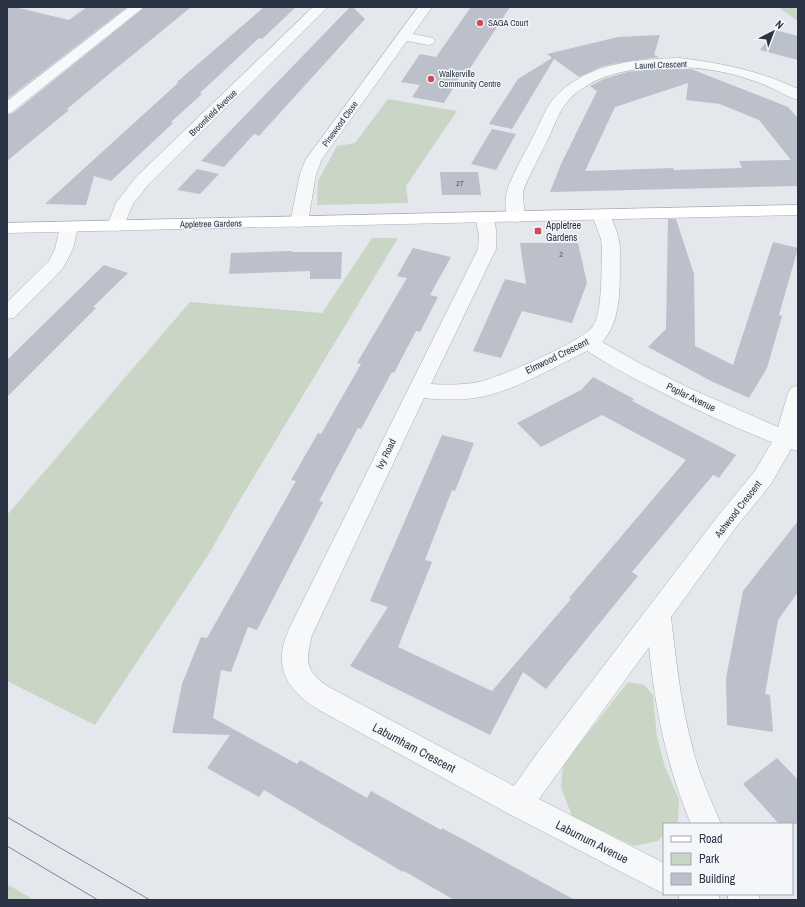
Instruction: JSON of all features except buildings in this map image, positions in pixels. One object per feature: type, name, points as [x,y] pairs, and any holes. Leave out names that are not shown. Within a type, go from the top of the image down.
[{"type":"street","points":[[7,109],[137,7]]},
{"type":"street","name":"Broomfield Avenue","points":[[116,226],[125,203],[142,181],[321,7]]},
{"type":"street","name":"Pinewood Close","points":[[299,222],[310,166],[425,7]]},
{"type":"street","points":[[404,36],[428,41]]},
{"type":"street","name":"Laurel Crescent","points":[[516,217],[514,197],[515,191],[554,110],[565,95],[589,79],[612,70],[636,65],[661,63],[693,64],[723,68],[751,75],[774,83],[798,95]]},
{"type":"street","name":"Appletree Gardens","points":[[7,228],[798,210]]},
{"type":"street","name":"Elmwood Crescent","points":[[417,390],[457,392],[495,385],[533,369],[588,342],[602,329],[608,312],[611,248],[610,239],[602,215]]},
{"type":"street","name":"Ivy Road","points":[[309,690],[299,677],[295,665],[295,650],[299,635],[487,249],[488,235],[484,217]]},
{"type":"street","points":[[7,313],[57,264],[64,249],[69,227]]},
{"type":"street","name":"Poplar Avenue","points":[[588,342],[634,370],[726,415],[763,431],[791,440]]},
{"type":"street","name":"Ashwood Crescent","points":[[519,804],[548,762],[729,519],[760,482],[791,440],[798,393]]},
{"type":"street","points":[[658,615],[669,709],[680,758],[698,808],[706,823]]},
{"type":"street","name":"Laburnham Crescent","points":[[309,690],[519,804]]},
{"type":"street","name":"Laburnum Avenue","points":[[519,804],[663,878]]},
{"type":"street","points":[[695,895],[705,900]]},
{"type":"green space","points":[[778,7],[798,7],[798,21]]},
{"type":"green space","points":[[388,99],[457,111],[406,186],[408,203],[317,205],[318,181],[337,146],[355,143]]},
{"type":"green space","points":[[372,238],[398,238],[210,552],[95,725],[7,681],[7,515],[190,302],[322,313]]},
{"type":"green space","points":[[628,682],[644,685],[653,695],[657,737],[665,767],[679,799],[678,821],[676,823],[663,823],[663,836],[658,841],[634,846],[572,816],[561,787],[563,765]]},
{"type":"green space","points":[[7,884],[34,900],[7,900]]},
{"type":"tram line","points":[[7,817],[150,900]]},
{"type":"tram line","points":[[7,846],[98,900]]},
{"type":"place","name":"SAGA Court","points":[[480,23]]},
{"type":"place","name":"Walkerville Community Centre","points":[[431,79]]},
{"type":"place","name":"Appletree Gardens","points":[[538,231]]}]
